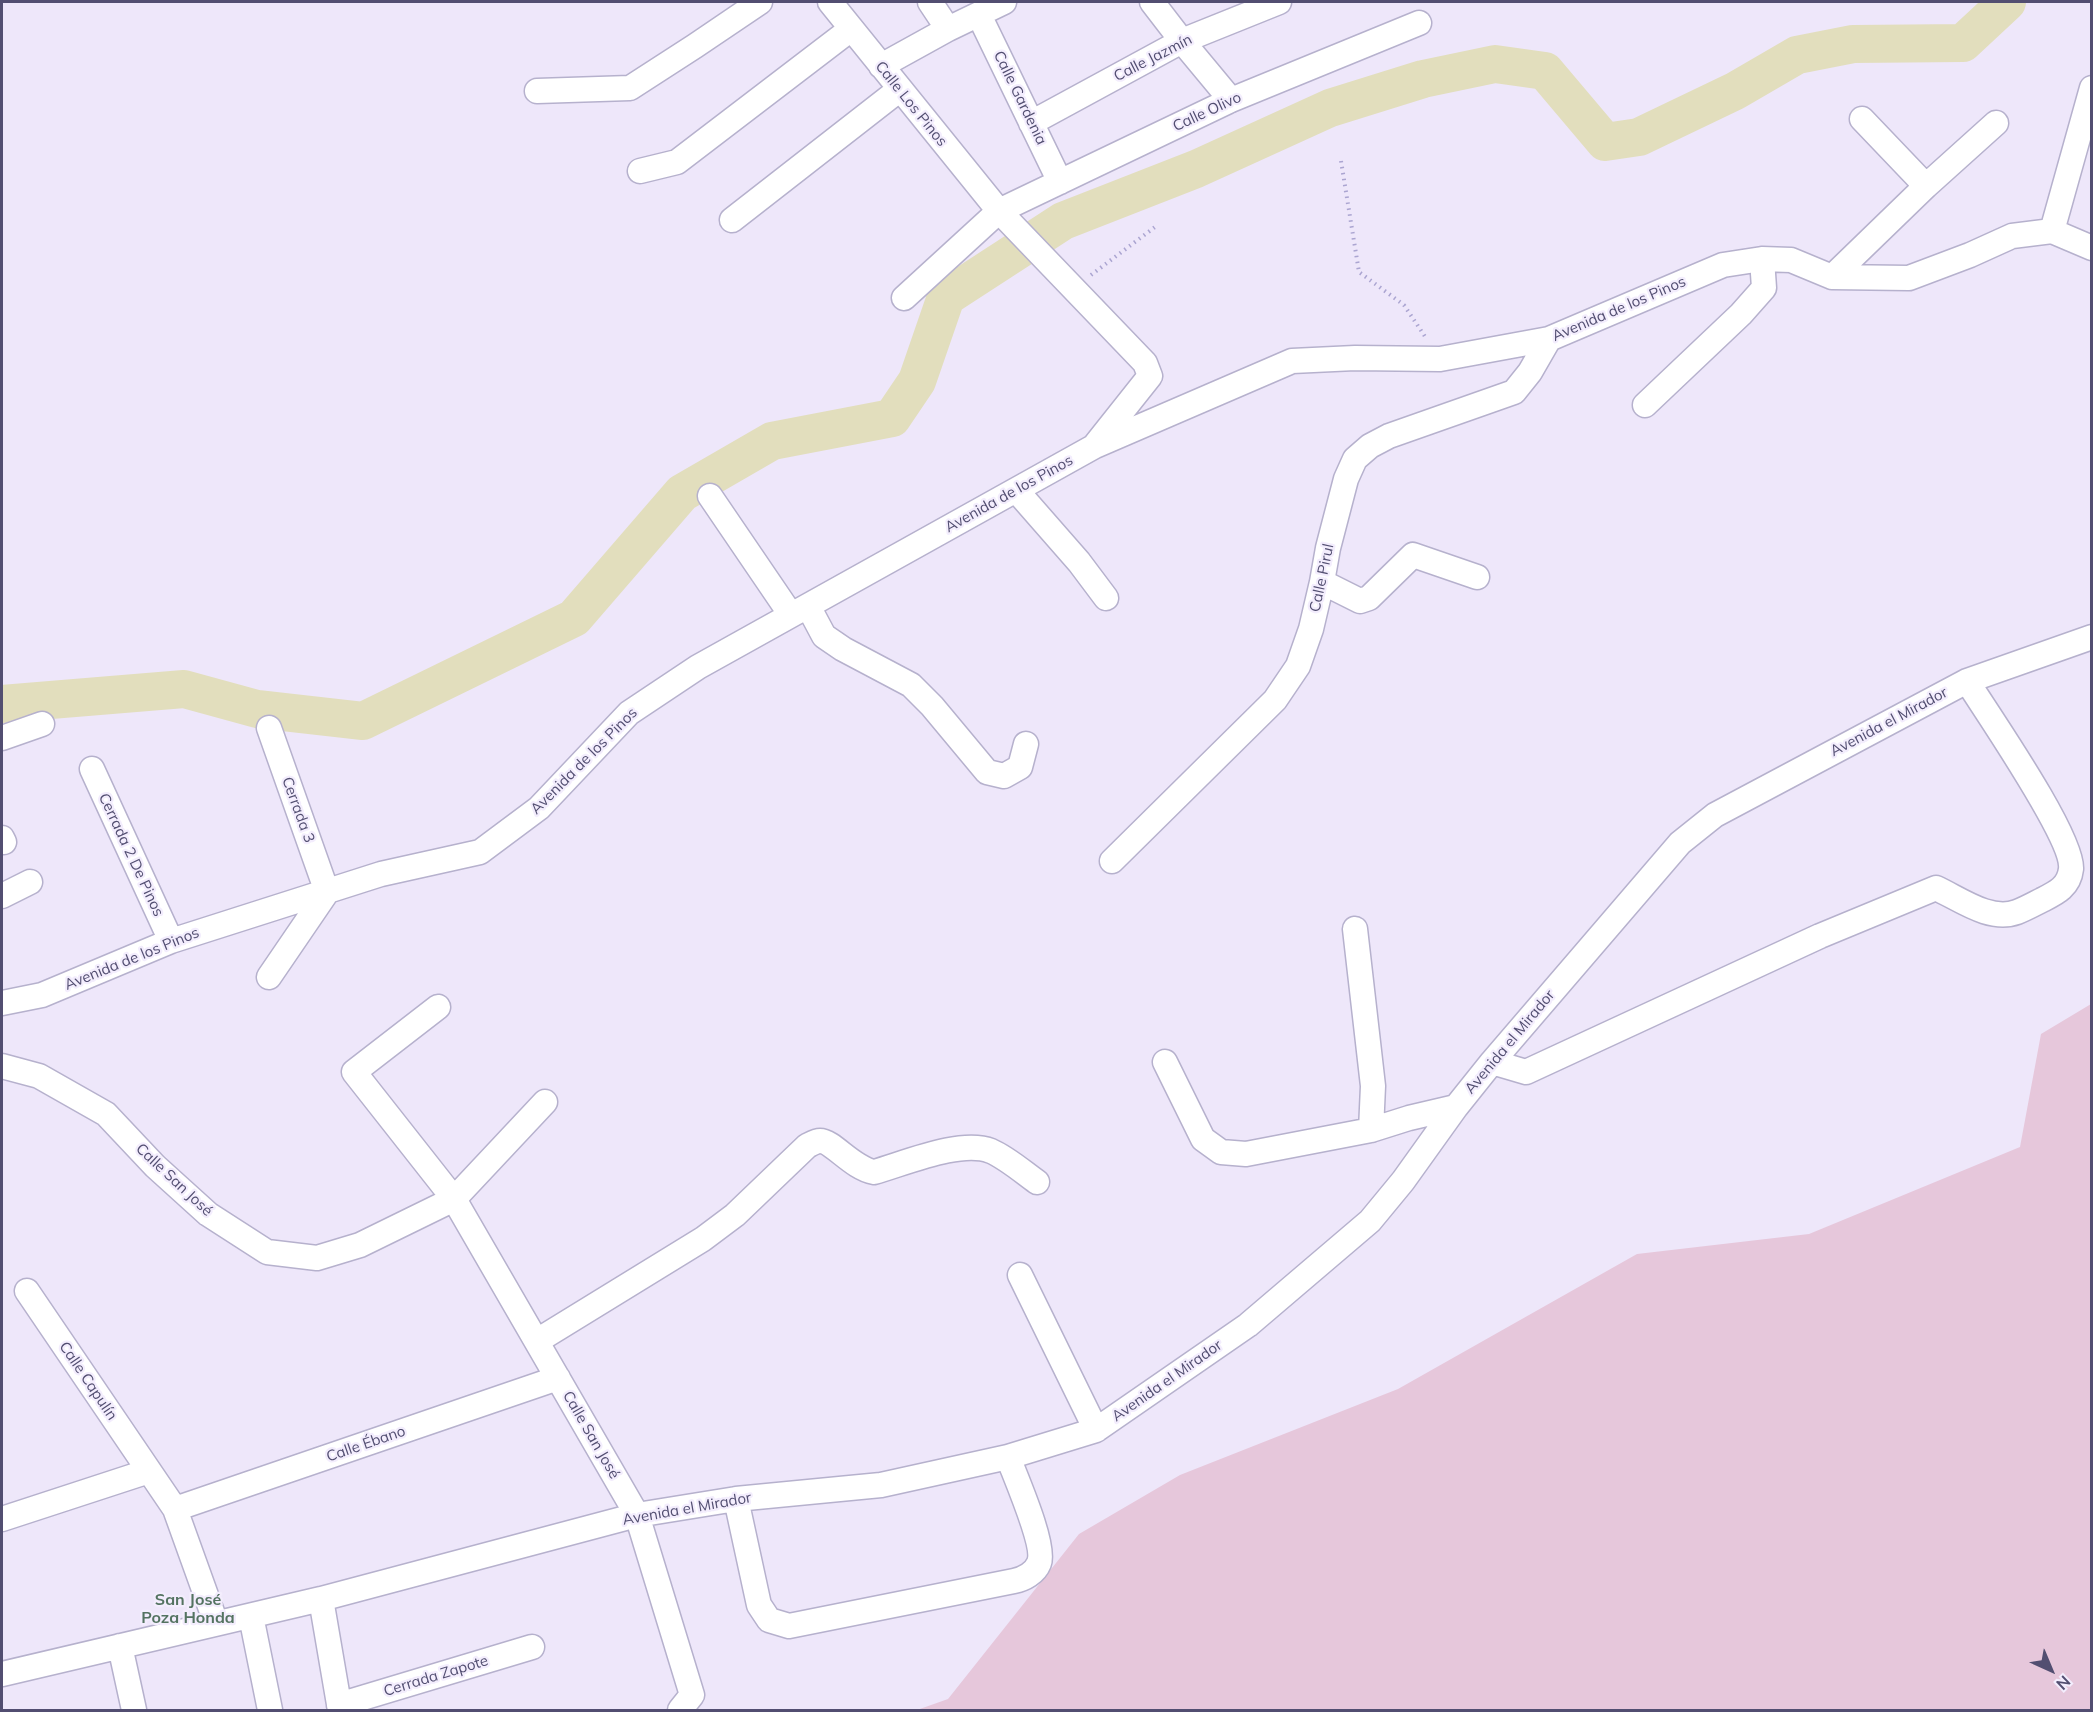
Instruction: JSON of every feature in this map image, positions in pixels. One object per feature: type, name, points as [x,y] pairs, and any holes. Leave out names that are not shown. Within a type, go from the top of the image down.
[{"type":"street","points":[[537,91],[630,88],[760,2]]},
{"type":"street","name":"Calle Los Pinos","points":[[830,2],[997,208],[1145,363],[1150,376],[1095,446]]},
{"type":"street","points":[[930,2],[948,29]]},
{"type":"street","points":[[881,66],[948,29],[1004,2]]},
{"type":"street","points":[[1152,2],[1231,100]]},
{"type":"street","name":"Calle Jazmín","points":[[1031,123],[1182,41],[1279,2]]},
{"type":"street","name":"Calle Gardenia","points":[[979,15],[1060,182]]},
{"type":"street","name":"Calle Olivo","points":[[904,298],[997,208],[1060,182],[1231,100],[1419,23]]},
{"type":"street","points":[[640,171],[677,162],[851,29]]},
{"type":"street","points":[[2091,88],[2052,231],[2091,248]]},
{"type":"street","points":[[732,220],[900,89]]},
{"type":"street","points":[[1862,119],[1926,186]]},
{"type":"street","points":[[1832,278],[1926,186],[1996,123]]},
{"type":"street","name":"Avenida de los Pinos","points":[[2,1004],[42,995],[171,941],[381,874],[480,852],[539,808],[629,713],[698,667],[1095,446],[1292,361],[1355,358],[1440,359],[1549,339],[1723,265],[1762,259],[1791,260],[1832,278],[1909,278],[2012,236],[2052,231]]},
{"type":"street","points":[[1645,405],[1741,314],[1764,288],[1762,259]]},
{"type":"street","name":"Calle Pirul","points":[[1112,861],[1275,700],[1298,666],[1311,629],[1328,548],[1346,479],[1355,459],[1370,446],[1389,436],[1514,392],[1530,372],[1549,339]]},
{"type":"street","points":[[1016,490],[1106,598]]},
{"type":"street","points":[[710,496],[799,610],[824,636],[843,649],[911,685],[932,706],[987,772],[1004,776],[1020,767],[1026,744]]},
{"type":"street","points":[[1322,582],[1360,601],[1369,598],[1413,555],[1477,578]]},
{"type":"street","name":"Avenida el Mirador","points":[[2,1674],[321,1599],[637,1515],[736,1499],[881,1485],[1008,1457],[1096,1430],[1248,1325],[1370,1221],[1403,1181],[1456,1107],[1492,1062],[1680,843],[1715,814],[1967,681],[2091,637]]},
{"type":"street","points":[[1492,1062],[1526,1072],[1820,936],[1936,888],[1992,915],[2015,913],[2058,892],[2068,881],[2072,866],[2063,838],[2039,794],[1967,681]]},
{"type":"street","points":[[2,738],[42,724]]},
{"type":"street","name":"Cerrada 3","points":[[269,728],[327,892]]},
{"type":"street","name":"Cerrada 2 De Pinos","points":[[92,769],[171,941]]},
{"type":"street","points":[[2,896],[30,882]]},
{"type":"street","points":[[269,976],[327,892]]},
{"type":"street","points":[[1355,928],[1373,1086],[1371,1130]]},
{"type":"street","points":[[2,1021],[42,995]]},
{"type":"street","name":"Calle San José","points":[[438,1007],[354,1072],[454,1199],[637,1515],[686,1703]]},
{"type":"street","points":[[1165,1062],[1203,1139],[1221,1152],[1246,1154],[1371,1130],[1456,1107]]},
{"type":"street","name":"Calle San José","points":[[2,1066],[39,1076],[106,1114],[155,1166],[208,1214],[267,1252],[317,1258],[360,1245],[454,1199]]},
{"type":"street","points":[[454,1199],[545,1102]]},
{"type":"street","points":[[537,1341],[703,1239],[735,1215],[807,1146],[819,1141],[828,1143],[864,1170],[874,1172],[958,1148],[975,1147],[992,1152],[1037,1182]]},
{"type":"street","points":[[1020,1275],[1096,1430]]},
{"type":"street","name":"Calle Capulín","points":[[27,1291],[175,1509],[216,1623]]},
{"type":"street","name":"Calle Ébano","points":[[175,1509],[558,1378]]},
{"type":"street","points":[[736,1499],[759,1605],[769,1620],[789,1626],[1018,1580],[1033,1573],[1040,1562],[1040,1544],[1008,1457]]},
{"type":"street","points":[[2,1519],[149,1472]]},
{"type":"street","points":[[321,1599],[340,1708]]},
{"type":"street","points":[[251,1616],[270,1710]]},
{"type":"street","points":[[120,1646],[134,1710]]},
{"type":"street","name":"Cerrada Zapote","points":[[340,1708],[532,1647]]},
{"type":"path","points":[[1341,160],[1359,272],[1404,305],[1440,359]]},
{"type":"path","points":[[1073,288],[1155,227]]},
{"type":"shaded area","points":[[2091,1004],[2091,1710],[917,1710],[948,1699],[1079,1534],[1180,1475],[1398,1389],[1637,1254],[1809,1234],[2020,1147],[2041,1034]]},
{"type":"waterway","points":[[2,704],[184,689],[257,709],[363,721],[574,618],[682,493],[772,441],[892,418],[917,381],[946,297],[1063,221],[1196,169],[1330,108],[1423,79],[1495,64],[1545,71],[1605,142],[1639,137],[1735,91],[1797,55],[1853,44],[1963,43],[2007,2]]},
{"type":"district","name":"San José Poza Honda","points":[[188,1609]]}]
